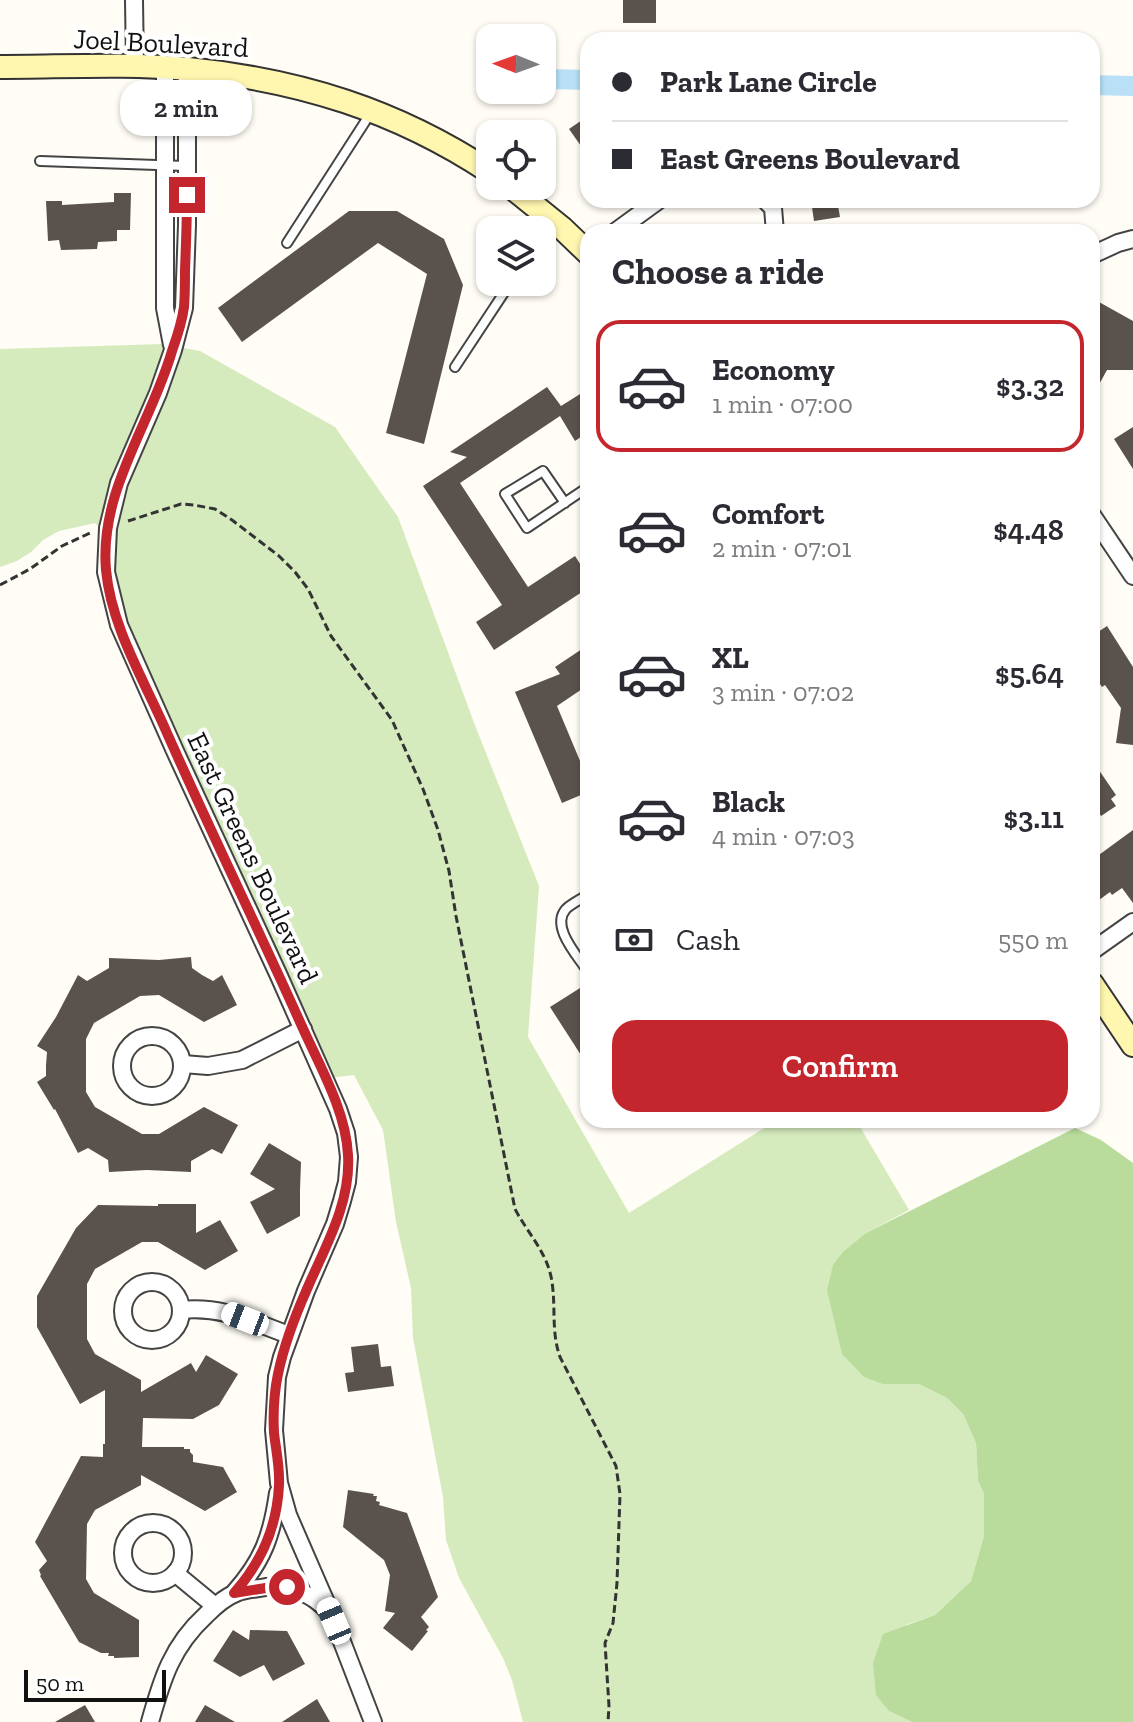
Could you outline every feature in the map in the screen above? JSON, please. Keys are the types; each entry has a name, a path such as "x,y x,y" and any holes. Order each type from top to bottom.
{"main road":[{"name":"Joel Boulevard","path":"0,67 165,68 249,76 303,87 372,111 438,141 476,164"},
{"path":"523,200 537,216"},
{"path":"556,233 580,248"},
{"path":"1100,996 1133,1045"}],"street":[{"path":"134,0 135,67"},
{"path":"165,68 165,308 173,350"},
{"name":"East Greens Boulevard","path":"187,69 184,308 158,393 119,483 108,528 106,572 119,625 303,1029 346,1133 349,1157 347,1182 335,1224 289,1335 277,1377 274,1430 279,1483 288,1515 373,1722"},
{"path":"626,224 648,208"},
{"path":"1100,251 1133,239"},
{"path":"1100,527 1133,576"},
{"path":"1100,945 1133,922"},
{"path":"183,1064 208,1066 242,1060 303,1029"},
{"path":"181,1310 202,1308 223,1311 289,1335"},
{"name":"East Greens Boulevard","path":"234,1593 260,1558 274,1519 279,1483"},
{"path":"175,1573 215,1606"},
{"path":"150,1722 161,1682 180,1644 215,1606 234,1593 287,1587 314,1597 334,1621"}],"lane":[{"path":"287,243 372,111"},
{"path":"40,161 187,166"},
{"path":"455,367 502,296"},
{"path":"565,503 543,471 505,494 527,528 565,503 580,493"},
{"path":"580,900 565,910 561,923 564,935 580,960"}],"path":[{"path":"0,585 30,569 62,546 108,528 181,504 215,509 279,556 308,589 331,636 392,720 423,789 449,871 515,1209 545,1255 552,1280 554,1341 616,1466 620,1494 617,1583 613,1623 605,1643 608,1722"}],"green space":[{"path":"163,344 200,351 335,427 398,517 476,728 539,886 528,1037 629,1213 764,1128 861,1128 909,1210 866,1233 883,1384 919,1384 947,1398 963,1414 976,1443 978,1481 984,1494 984,1536 971,1581 935,1615 906,1625 889,1711 912,1722 523,1722 503,1658 459,1578 446,1540 443,1497 413,1338 411,1288 396,1222 383,1130 354,1075 329,1078 106,605 102,530 95,523 59,531 17,561 0,567 0,349"},
{"path":"1075,1128 1101,1140 1133,1163 1133,1722 912,1722 889,1711 876,1695 873,1663 883,1634 935,1615 971,1581 984,1536 984,1494 978,1481 976,1443 963,1414 947,1398 919,1384 883,1384 864,1377 842,1354 827,1290 833,1265 866,1233"}],"building":[{"path":"623,0 656,0 656,23 623,23"},
{"path":"580,121 580,145 569,129"},
{"path":"114,193 131,193 130,230 117,230 117,241 98,242 97,249 61,250 59,240 48,241 46,201 62,201 62,205 114,202"},
{"path":"812,208 838,208 840,217 814,221"},
{"path":"349,211 397,211 444,239 463,285 424,444 386,433 427,274 378,243 242,342 218,308"},
{"path":"1100,303 1133,321 1133,370 1107,370 1100,383"},
{"path":"547,387 561,406 580,394 580,438 575,441 560,416 460,483 528,587 575,556 580,564 580,593 494,650 476,622 502,605 423,486 467,457 450,452"},
{"path":"1133,427 1133,469 1114,439"},
{"path":"1107,626 1133,667 1133,745 1116,743 1121,708 1105,685 1102,687 1100,684 1100,631"},
{"path":"580,650 580,690 557,706 580,761 580,795 562,803 515,692 560,674 555,667"},
{"path":"1100,772 1116,795 1111,799 1116,806 1101,816"},
{"path":"1133,830 1133,903 1122,888 1100,899 1100,854"},
{"path":"191,957 192,968 202,975 213,981 222,975 237,1005 204,1022 159,995 140,996 94,1023 86,1039 86,1092 95,1107 142,1134 159,1134 204,1107 238,1125 222,1154 212,1149 191,1161 191,1172 109,1172 108,1160 88,1148 78,1153 37,1082 46,1076 47,1052 37,1046 78,975 87,981 109,968 109,958 159,960"},
{"path":"580,988 580,1054 550,1007"},
{"path":"269,1143 301,1162 300,1216 267,1234 250,1202 275,1189 250,1174"},
{"path":"196,1204 196,1233 220,1220 238,1251 205,1270 158,1242 142,1242 95,1269 87,1284 87,1339 95,1354 141,1380 141,1392 191,1363 196,1372 206,1355 238,1374 219,1405 193,1419 143,1418 142,1447 190,1449 193,1462 223,1467 237,1492 205,1511 141,1475 141,1485 95,1510 87,1524 86,1579 94,1593 139,1620 139,1657 114,1658 108,1656 109,1653 101,1653 79,1642 40,1576 39,1570 47,1561 35,1542 81,1456 103,1457 105,1390 80,1404 37,1327 37,1296 76,1228 98,1205"},
{"path":"378,1344 381,1367 391,1366 394,1386 348,1392 345,1373 354,1372 351,1347"},
{"path":"348,1490 374,1494 379,1505 407,1513 438,1597 421,1617 429,1627 428,1631 412,1651 383,1628 395,1613 385,1611 390,1575 384,1560 343,1527"},
{"path":"233,1630 249,1640 250,1630 287,1631 305,1664 273,1681 264,1665 240,1677 213,1661"},
{"path":"317,1699 330,1722 282,1722"},
{"path":"85,1705 95,1722 55,1722"},
{"path":"205,1705 235,1722 195,1722"}],"waterway":[{"path":"556,79 580,80"},
{"path":"1100,85 1133,86"}],"route":[{"path":"187,195 184,308 158,393 127,461 112,506 106,572 119,625 303,1029 346,1133 349,1157 342,1201 289,1335 277,1377 274,1430 279,1483 274,1519 260,1558 234,1593 287,1587"}]}
